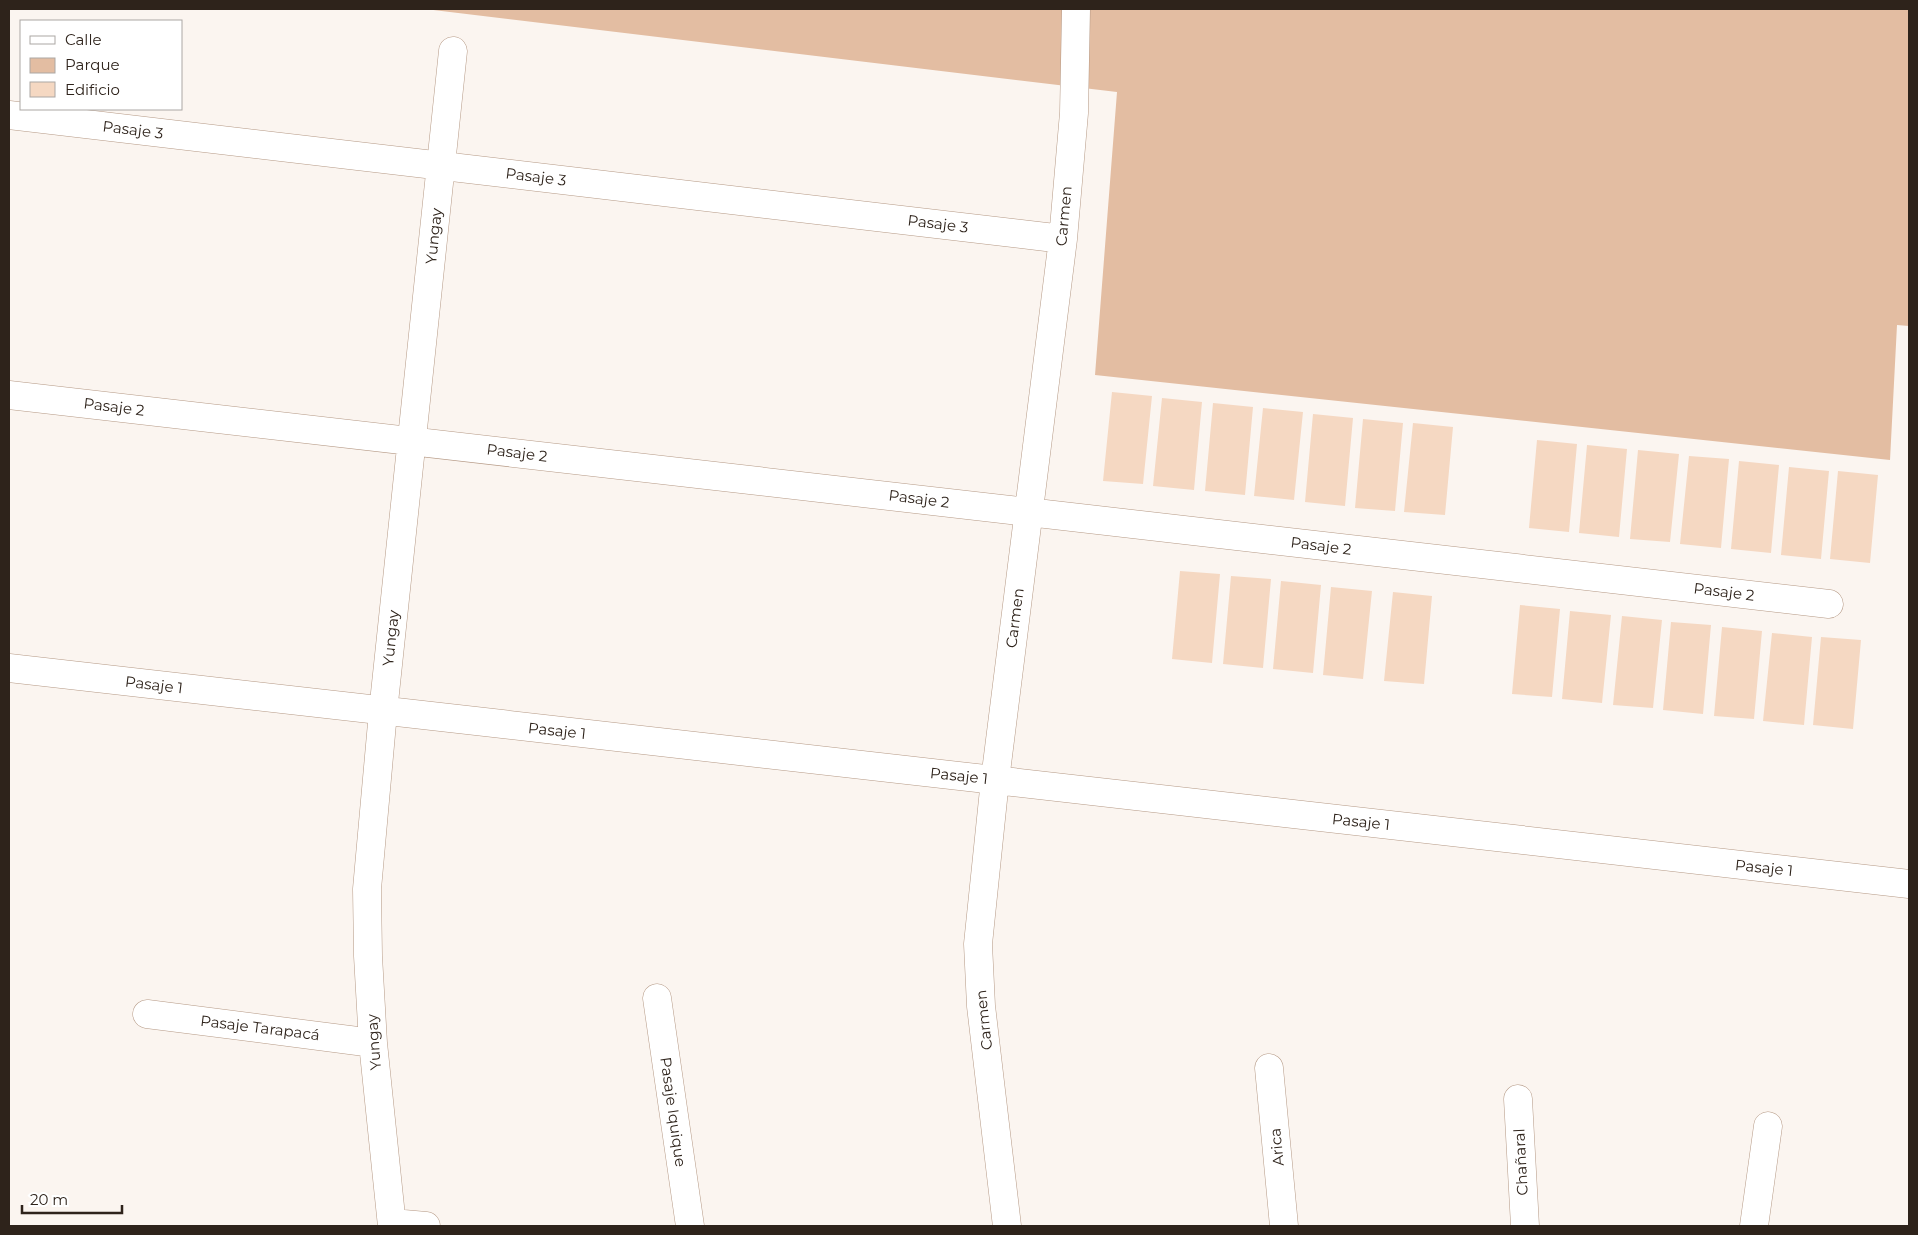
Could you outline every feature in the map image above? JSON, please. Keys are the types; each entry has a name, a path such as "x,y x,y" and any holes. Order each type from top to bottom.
{"street":[{"name":"Carmen","path":"1008,1226 982,1006 978,944 995,780 1063,239 1074,113 1076,9"},
{"name":"Yungay","path":"392,1225 373,1043 368,956 368,889 384,712 453,51"},
{"name":"Pasaje 3","path":"9,115 1063,239"},
{"name":"Pasaje 2","path":"9,395 1829,604"},
{"name":"Pasaje 1","path":"9,668 1909,884"},
{"name":"Pasaje Iquique","path":"657,998 690,1226"},
{"name":"Pasaje Tarapacá","path":"147,1014 373,1043"},
{"name":"Arica","path":"1269,1068 1284,1226"},
{"name":"Chañaral","path":"1518,1099 1525,1226"},
{"path":"1754,1226 1768,1126"},
{"path":"392,1225 426,1226"}],"green space":[{"path":"425,9 1909,9 1909,326 1897,325 1890,460 1095,375 1117,92"}],"building":[{"path":"1112,392 1152,396 1143,484 1103,481"},
{"path":"1162,398 1202,402 1194,490 1153,486"},
{"path":"1213,403 1253,407 1245,495 1205,491"},
{"path":"1263,408 1303,412 1294,500 1254,496"},
{"path":"1313,414 1353,418 1345,506 1305,502"},
{"path":"1363,419 1403,423 1395,511 1355,508"},
{"path":"1413,423 1453,427 1445,515 1404,512"},
{"path":"1537,440 1577,444 1569,532 1529,528"},
{"path":"1587,445 1627,449 1619,537 1579,533"},
{"path":"1638,450 1679,454 1670,542 1630,539"},
{"path":"1689,456 1729,459 1721,548 1680,544"},
{"path":"1739,461 1779,465 1771,553 1731,549"},
{"path":"1789,467 1829,471 1821,559 1781,555"},
{"path":"1838,471 1878,475 1870,563 1830,559"},
{"path":"1180,571 1220,574 1212,663 1172,659"},
{"path":"1231,576 1271,579 1263,668 1223,664"},
{"path":"1281,581 1321,585 1313,673 1273,669"},
{"path":"1331,587 1372,591 1363,679 1323,675"},
{"path":"1393,592 1432,596 1424,684 1384,681"},
{"path":"1520,605 1560,609 1552,697 1512,694"},
{"path":"1570,611 1611,615 1602,703 1562,699"},
{"path":"1622,616 1662,620 1653,708 1613,705"},
{"path":"1671,622 1711,625 1703,714 1663,710"},
{"path":"1722,627 1762,631 1754,719 1714,716"},
{"path":"1772,633 1812,637 1804,725 1763,721"},
{"path":"1821,637 1861,640 1853,729 1813,725"}]}
